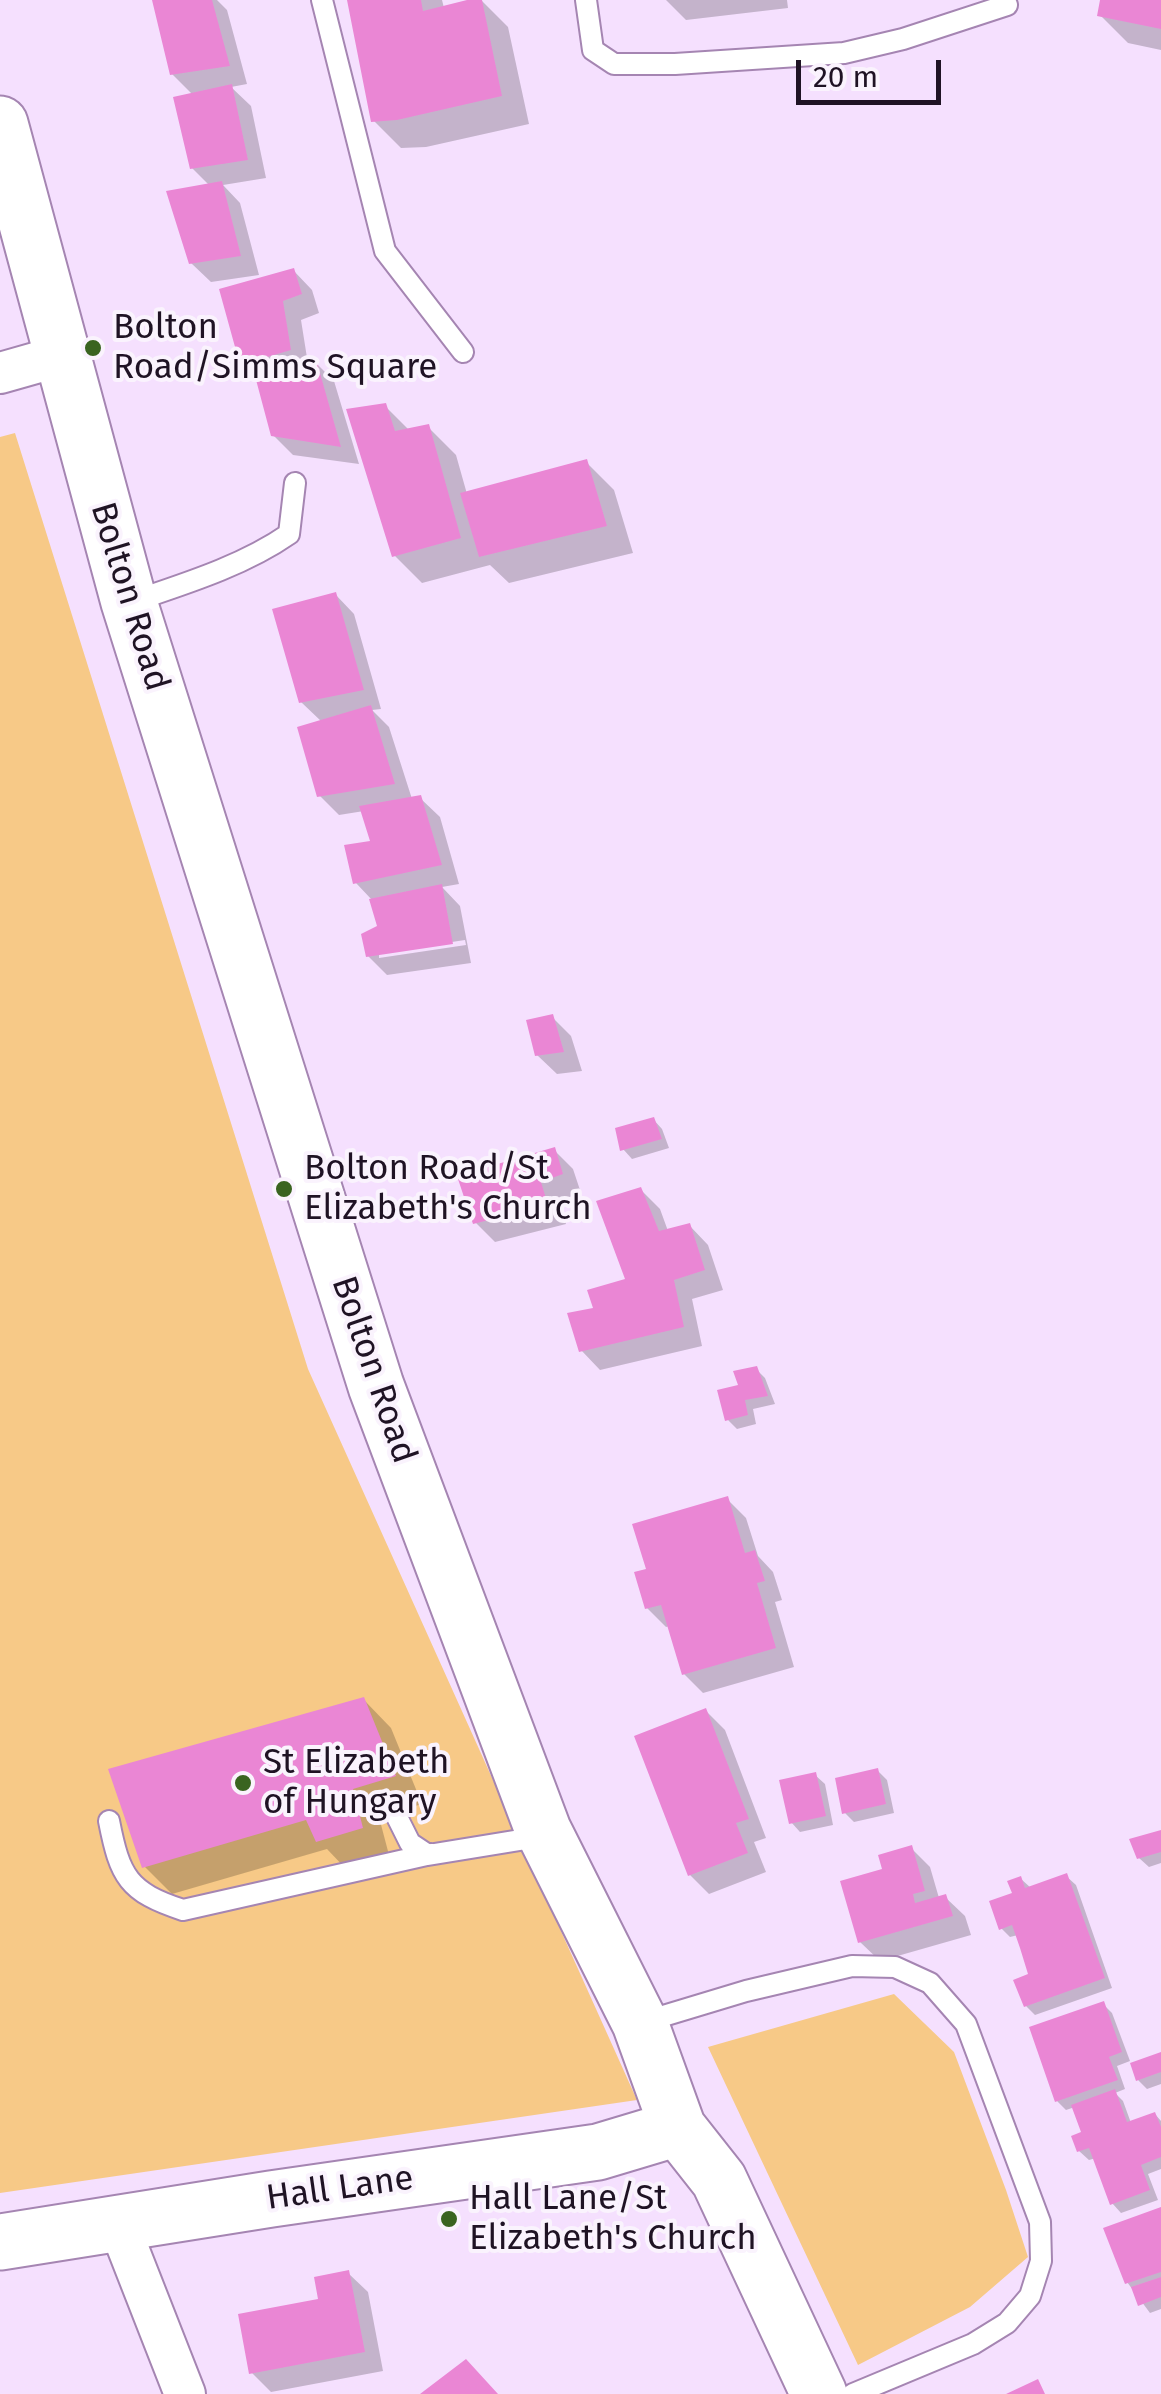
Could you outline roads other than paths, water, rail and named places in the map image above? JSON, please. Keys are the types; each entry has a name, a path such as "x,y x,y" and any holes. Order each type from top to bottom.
{"main road":[{"name":"Bolton Road","path":"0,124 129,602 376,1386 542,1830 640,2023 678,2128 719,2180 819,2394"},
{"name":"Hall Lane","path":"0,2242 598,2152 678,2128"}],"street":[{"path":"0,373 60,356"},
{"path":"118,2224 185,2394"}],"lane":[{"path":"322,0 385,251 463,352"},
{"path":"586,0 593,50 614,64 675,64 844,52 903,39 1007,5"},
{"path":"129,602 186,583 289,534 295,482"},
{"path":"396,1815 410,1844 431,1854"},
{"path":"109,1821 120,1867 133,1884 150,1899 183,1910 431,1854 520,1840 542,1830"},
{"path":"640,2023 746,1990 866,1966 895,1967 930,1983 966,2024 1040,2222 1041,2261 1030,2296 1007,2323 973,2344 853,2394"}],"place":[{"name":"Bolton Road/Simms Square","path":"93,348"},
{"name":"Bolton Road/St Elizabeth's Church","path":"284,1189"},
{"name":"St Elizabeth of Hungary","path":"243,1783"},
{"name":"Hall Lane/St Elizabeth's Church","path":"449,2219"}]}
